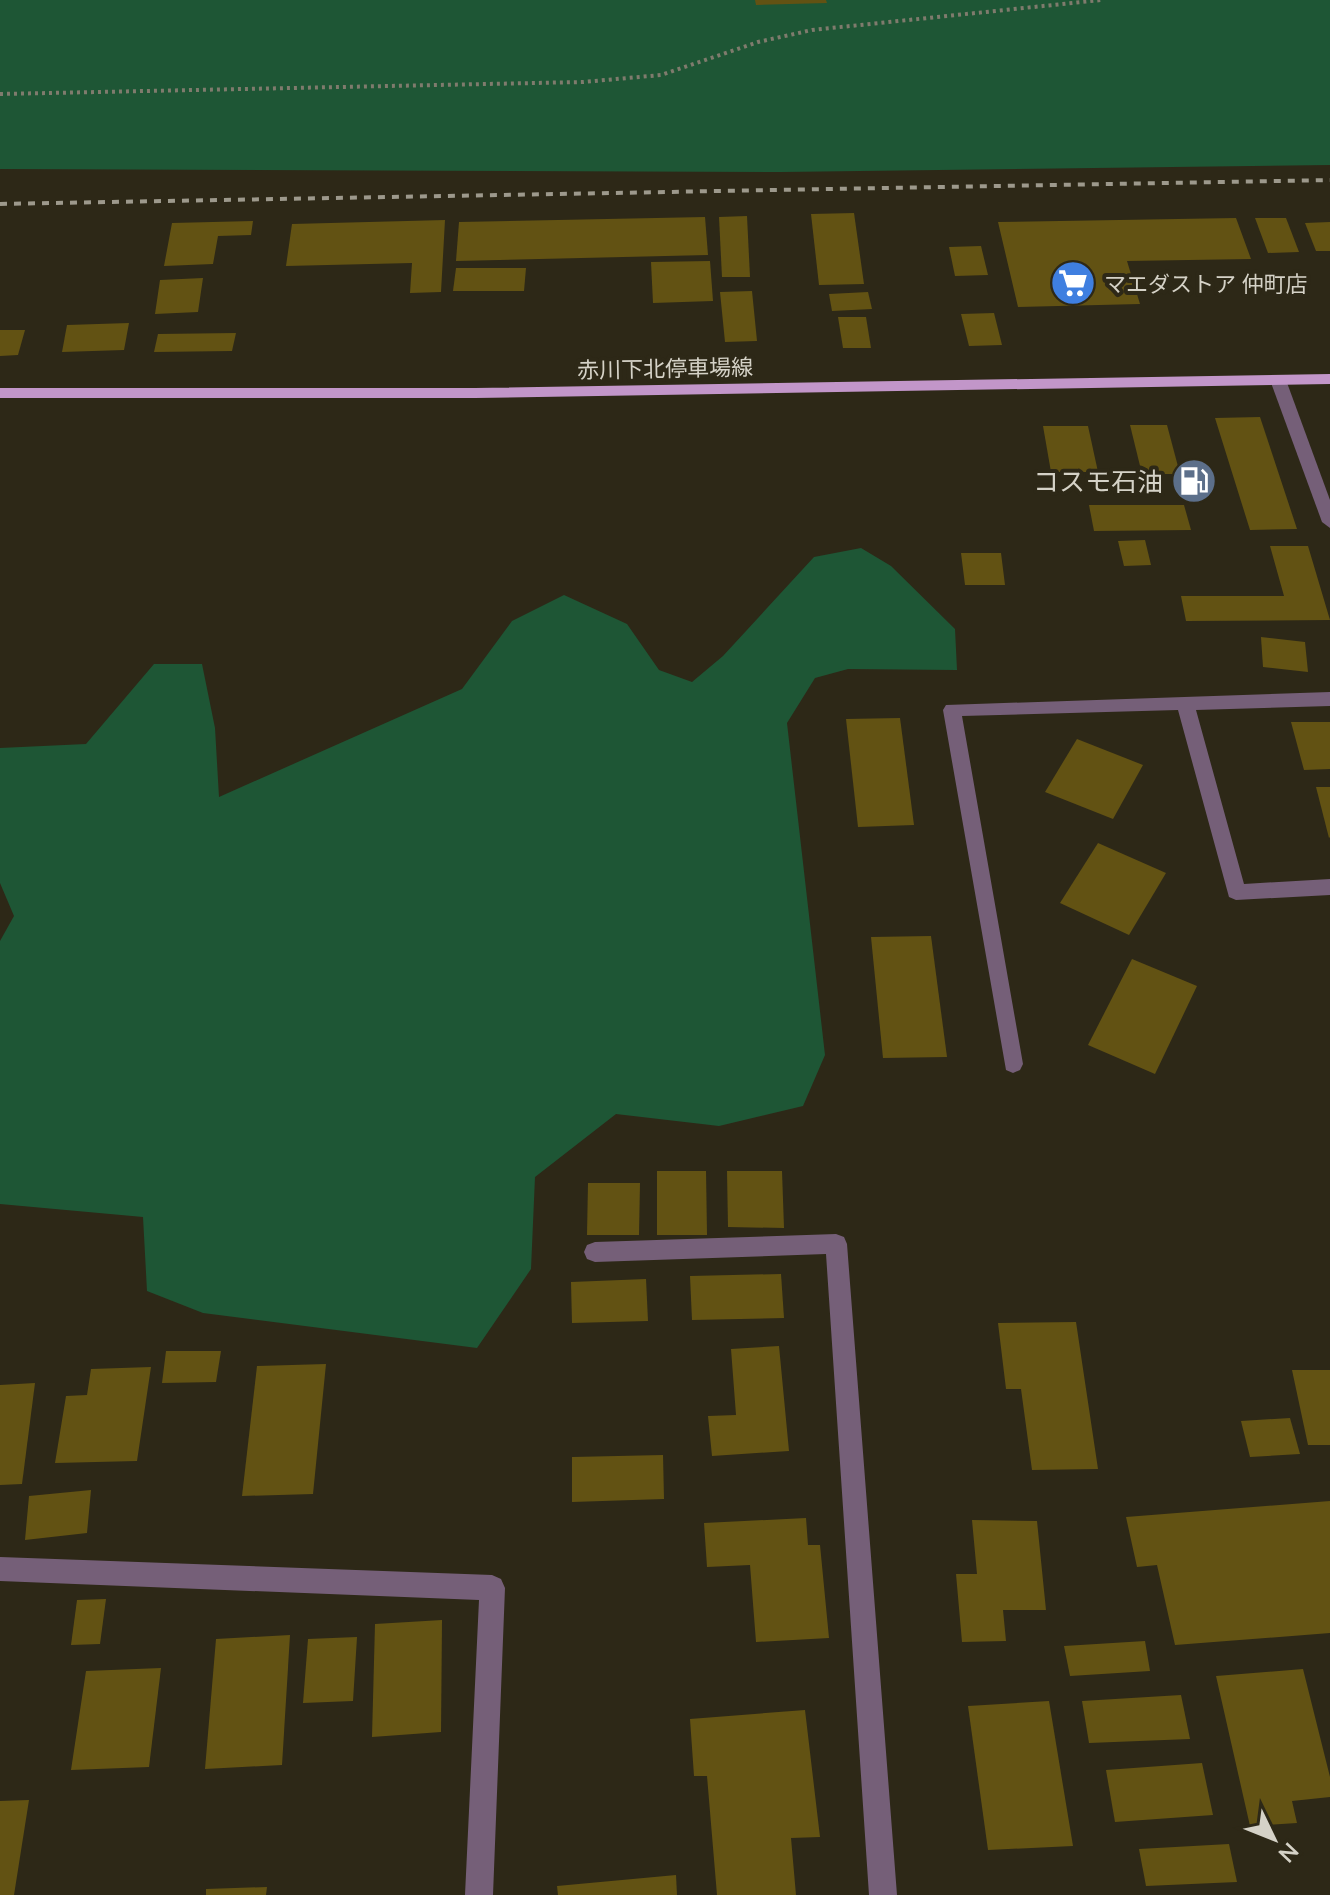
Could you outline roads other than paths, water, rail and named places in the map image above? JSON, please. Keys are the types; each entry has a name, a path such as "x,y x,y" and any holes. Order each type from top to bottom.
{"main road":[{"name":"赤川下北停車場線","path":"0,393 475,393 1330,379"}],"street":[{"path":"1278,380 1330,522"},
{"path":"1013,1064 952,710 1330,699"},
{"path":"1185,703 1236,892 1330,887"},
{"path":"595,1252 836,1244 883,1895"},
{"path":"0,1569 492,1588 479,1895"}],"railway":[{"path":"0,204 1330,180"}],"place":[{"name":"マエダストア 仲町店","path":"1073,283"},
{"name":"コスモ石油","path":"1194,481"}]}
